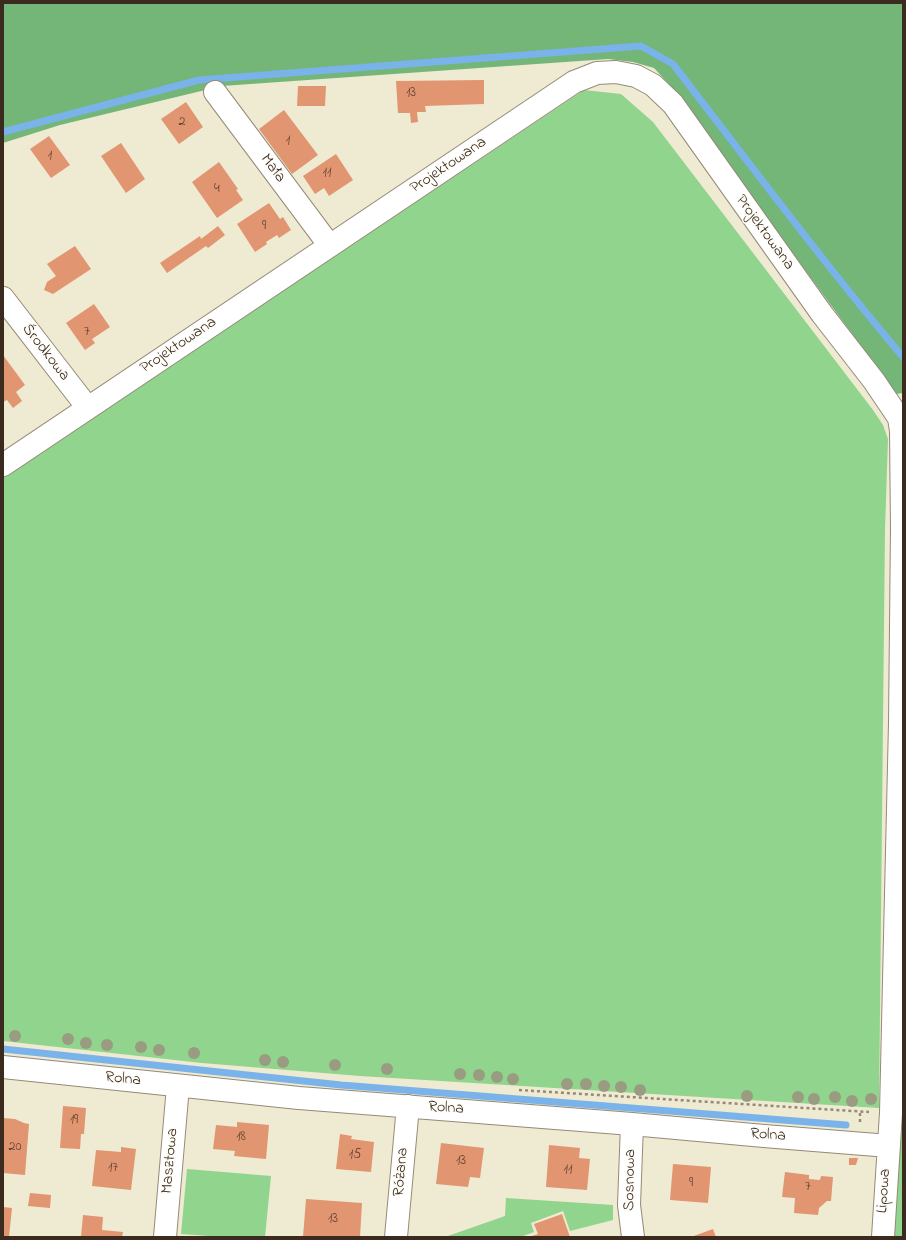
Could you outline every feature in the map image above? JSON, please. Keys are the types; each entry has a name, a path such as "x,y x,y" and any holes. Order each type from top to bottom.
{"street":[{"name":"Projektowana","path":"3,465 574,82 597,73 616,72 636,76 653,85 673,104 822,314 874,381 899,418 901,431 902,528 897,1112 889,1146"},
{"name":"Mała","path":"214,92 330,246"},
{"name":"Środkowa","path":"3,298 88,408"},
{"name":"Rolna","path":"3,1067 299,1098 889,1146"},
{"name":"Masztowa","path":"165,1237 178,1086"},
{"name":"Różana","path":"396,1237 408,1106"},
{"name":"Sosnowa","path":"632,1124 629,1205 633,1237"},
{"name":"Lipowa","path":"883,1237 889,1146"}],"path":[{"path":"514,1090 860,1112 897,1112"}],"green space":[{"path":"3,3 903,3 903,393 896,394 669,84 654,68 633,62 608,59 222,86 60,125 3,143"},
{"path":"584,90 621,94 653,122 873,410 883,425 888,439 885,529 879,1108 360,1076 202,1063 3,1041 3,477"},
{"path":"903,1131 903,1237 894,1237 898,1136"},
{"path":"187,1169 271,1176 265,1237 223,1237 181,1234"},
{"path":"506,1198 613,1205 613,1220 570,1231 563,1211 531,1223 534,1232 523,1237 445,1237 505,1216"}],"building":[{"path":"484,80 484,104 425,106 426,112 417,112 418,122 411,123 410,113 398,113 396,81"},
{"path":"298,86 326,86 325,106 297,106"},
{"path":"186,102 203,127 179,144 161,119"},
{"path":"284,110 318,155 292,174 259,129"},
{"path":"49,136 70,165 51,178 30,149"},
{"path":"121,143 145,179 126,193 101,156"},
{"path":"336,154 353,180 329,196 324,188 315,194 303,176"},
{"path":"219,162 238,189 236,190 243,200 217,218 192,182"},
{"path":"269,203 280,219 283,217 291,230 279,238 277,235 255,252 237,224"},
{"path":"218,226 225,235 208,248 206,246 167,273 160,263 200,236 201,239"},
{"path":"75,246 91,269 53,294 44,290 47,282 56,276 47,264"},
{"path":"94,304 110,327 92,339 95,343 85,350 66,323"},
{"path":"3,355 25,385 16,392 22,401 13,408 7,400 3,402"},
{"path":"63,1106 86,1108 84,1134 81,1134 80,1149 60,1148"},
{"path":"3,1118 15,1119 29,1124 25,1175 3,1173"},
{"path":"237,1122 269,1125 266,1159 234,1156 235,1151 213,1149 216,1125 237,1127"},
{"path":"340,1134 352,1136 351,1139 374,1142 371,1172 336,1169"},
{"path":"441,1143 484,1148 480,1178 470,1177 468,1187 436,1184"},
{"path":"549,1145 580,1148 579,1158 590,1159 587,1190 546,1187"},
{"path":"121,1147 136,1149 131,1190 92,1186 96,1150 121,1152"},
{"path":"849,1158 858,1158 856,1165 849,1165"},
{"path":"673,1164 711,1167 708,1203 670,1200"},
{"path":"785,1172 809,1175 809,1179 820,1180 821,1176 833,1177 831,1201 827,1201 819,1208 818,1215 794,1213 795,1198 782,1197"},
{"path":"30,1193 51,1195 50,1208 28,1206"},
{"path":"306,1199 362,1203 360,1237 303,1237"},
{"path":"3,1207 12,1208 9,1237 3,1237"},
{"path":"562,1214 570,1237 529,1237 538,1234 534,1224"},
{"path":"83,1215 103,1217 102,1230 123,1232 122,1237 81,1237"},
{"path":"713,1229 716,1237 691,1237"}],"waterway":[{"path":"3,132 199,80 641,46 673,64 815,249 903,357"},
{"path":"3,1049 341,1085 846,1125"}]}
